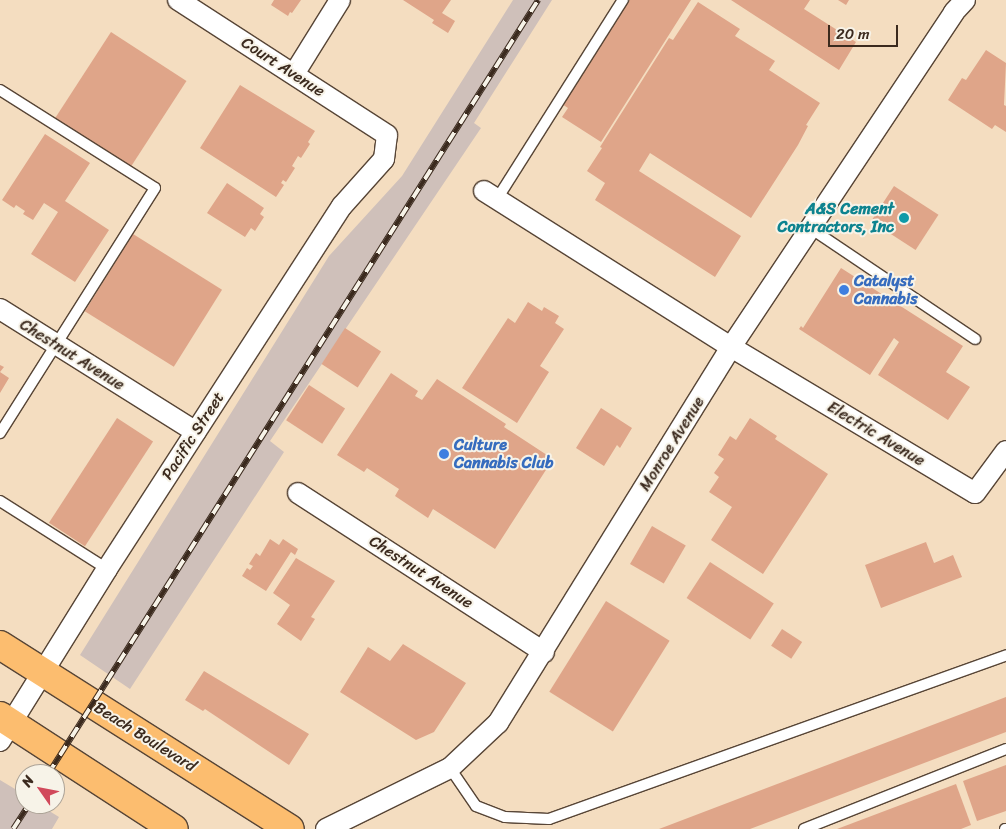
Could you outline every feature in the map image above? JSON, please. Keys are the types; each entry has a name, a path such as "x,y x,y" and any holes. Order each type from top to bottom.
{"main road":[{"name":"Beach Boulevard","path":"0,645 290,829"},
{"path":"4,727 174,829"}],"street":[{"name":"Court Avenue","path":"178,0 387,134"},
{"path":"294,74 340,0"},
{"name":"Monroe Avenue","path":"326,829 450,768 498,723 544,652 731,347 954,12 966,0"},
{"name":"Pacific Street","path":"4,727 42,672 342,206 384,159 387,134"},
{"path":"491,195 731,347"},
{"name":"Chestnut Avenue","path":"0,309 196,432"},
{"name":"Electric Avenue","path":"731,347 975,493 1006,451"},
{"name":"Chestnut Avenue","path":"298,493 544,652"}],"lane":[{"path":"491,195 623,0"},
{"path":"0,90 155,188 0,433"},
{"path":"810,228 975,340"},
{"path":"0,501 107,569"},
{"path":"450,768 476,806 505,818 549,819 1006,655"},
{"path":"804,829 1006,749"}],"shaded area":[{"path":"513,0 552,0 474,123 481,128 270,441 284,452 130,689 80,655 329,256 402,176"},
{"path":"0,780 15,789 15,814 54,814 59,817 52,829 0,829"}],"building":[{"path":"274,0 301,0 288,16 271,5"},
{"path":"403,0 451,0 442,13 455,21 448,33 432,23 434,20"},
{"path":"624,0 691,0 601,142 562,117 568,108 559,102"},
{"path":"731,0 810,0 804,9 856,42 839,70"},
{"path":"838,0 849,0 846,5"},
{"path":"698,2 740,29 735,36 775,61 769,70 820,103 806,125 808,126 798,145 751,218 650,153 639,171 741,236 715,277 595,200 605,183 587,171 602,148 600,147 669,38 673,40"},
{"path":"111,32 186,81 130,167 55,118"},
{"path":"986,50 1006,63 1004,105 1006,106 1006,132 995,125 992,129 948,100 962,78 966,80"},
{"path":"240,85 315,131 308,142 310,144 301,158 298,156 292,166 295,168 286,182 283,180 281,183 284,185 276,197 200,148"},
{"path":"45,134 90,163 65,201 109,230 75,282 31,254 58,212 44,203 33,220 23,214 25,211 16,205 14,208 2,200"},
{"path":"227,183 264,208 260,214 264,217 255,231 251,228 245,237 207,213"},
{"name":"A&S Cement Contractors, Inc","path":"894,186 938,215 916,250 871,221"},
{"path":"133,234 222,290 174,367 85,311"},
{"path":"841,268 963,346 946,372 970,387 948,420 878,375 899,342 894,338 870,375 799,329 801,326 803,328"},
{"path":"528,302 542,311 544,307 559,316 555,323 564,329 540,366 549,372 517,423 462,388 508,318 515,323"},
{"path":"345,328 381,351 358,387 322,364"},
{"path":"0,372 9,378 0,393"},
{"path":"391,373 418,391 415,396 422,400 437,379 506,424 504,427 553,459 495,549 433,509 428,518 395,496 399,489 367,468 364,472 337,455"},
{"path":"309,385 345,408 322,444 286,420"},
{"path":"601,408 632,428 620,448 617,445 604,466 576,448"},
{"path":"117,418 153,441 85,546 49,523"},
{"path":"750,418 777,436 775,439 828,474 763,574 711,540 732,507 709,492 719,477 714,473 724,459 718,455 730,436 736,440"},
{"path":"652,526 686,546 664,584 630,564"},
{"path":"270,539 279,545 283,539 298,549 295,555 291,552 266,591 242,576 247,568 250,570 253,566 249,564 256,553 260,556"},
{"path":"926,542 934,563 953,555 962,577 881,608 865,565"},
{"path":"296,558 335,581 311,617 315,619 301,641 277,624 290,605 273,593"},
{"path":"710,562 774,603 750,639 687,598"},
{"path":"606,601 670,641 613,731 549,692"},
{"path":"782,629 802,642 791,659 771,646"},
{"path":"403,644 466,683 434,732 416,740 340,692 368,647 390,661"},
{"path":"204,671 309,734 289,765 205,709 203,711 185,700"},
{"path":"1006,697 1006,732 750,829 659,829"},
{"path":"1006,765 1006,811 977,821 963,781"},
{"path":"956,784 971,825 961,829 837,829"}],"railway":[{"path":"54,764 538,0"},
{"path":"13,829 23,814"}],"place":[{"name":"A&S Cement Contractors, Inc","path":"904,218"},
{"name":"Catalyst Cannabis","path":"844,290"},
{"name":"Culture Cannabis Club","path":"444,454"}]}
